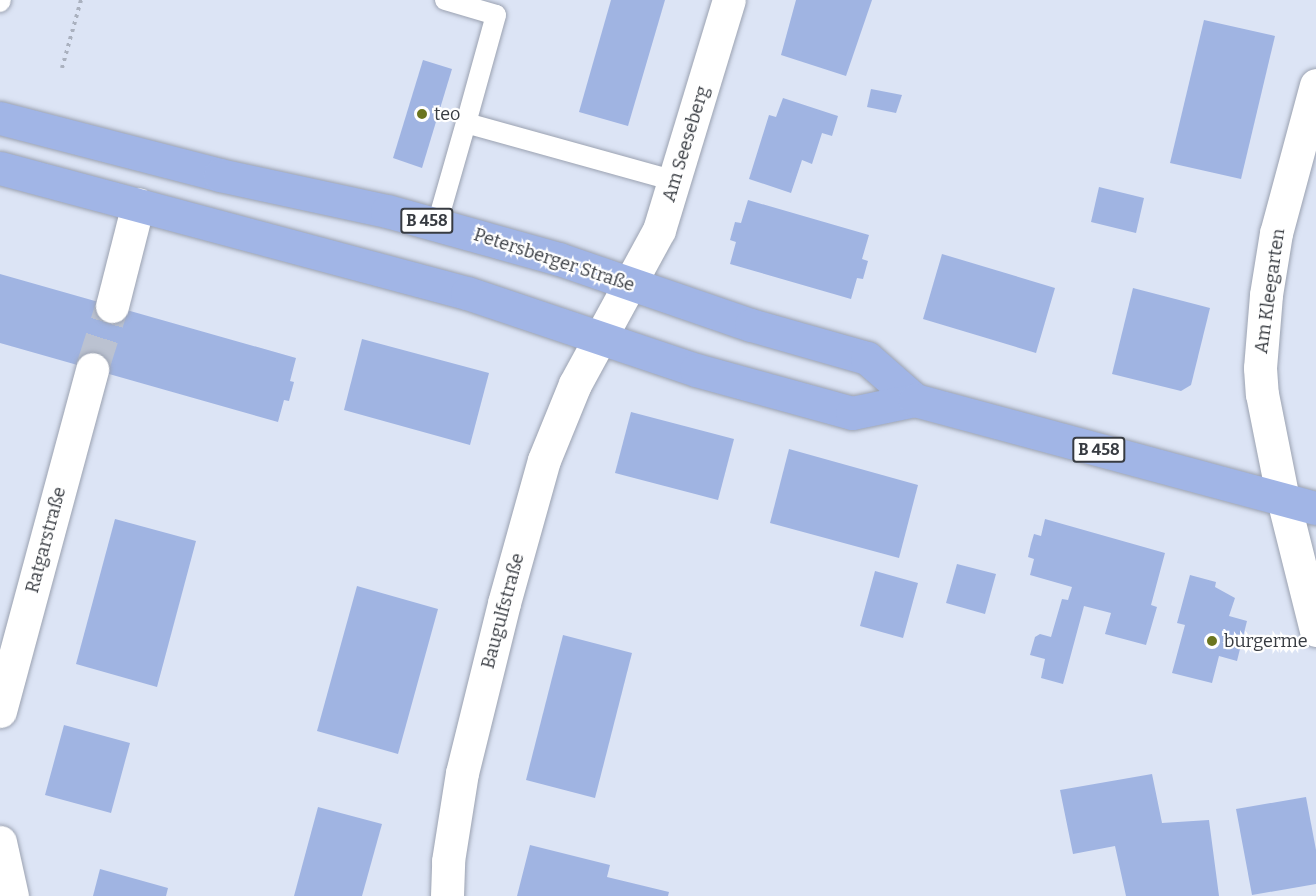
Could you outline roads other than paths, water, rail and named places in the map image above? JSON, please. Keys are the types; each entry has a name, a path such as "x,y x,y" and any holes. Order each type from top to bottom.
{"main road":[{"name":"Petersberger Straße","path":"0,118 220,175 437,224 559,259 751,325 867,358 915,400 1316,508"},
{"name":"Petersberger Straße","path":"0,168 466,293 696,370 852,413 915,400"}],"street":[{"name":"Am Seeseberg","path":"600,338 659,230 729,0"},
{"name":"Am Kleegarten","path":"1316,85 1275,234 1260,348 1262,394 1283,499 1316,630"},
{"path":"112,306 138,204"},
{"name":"Baugulfstraße","path":"447,896 447,861 462,772 504,603 544,460 575,384 600,338"},
{"name":"Ratgarstraße","path":"0,711 92,369"},
{"path":"0,842 12,896"}],"lane":[{"path":"437,224 496,15 444,0"},
{"path":"466,123 675,181"}],"tunnel":[{"path":"92,369 112,306"}],"place":[{"name":"teo","path":"422,114"},
{"name":"burgerme","path":"1212,641"}]}
